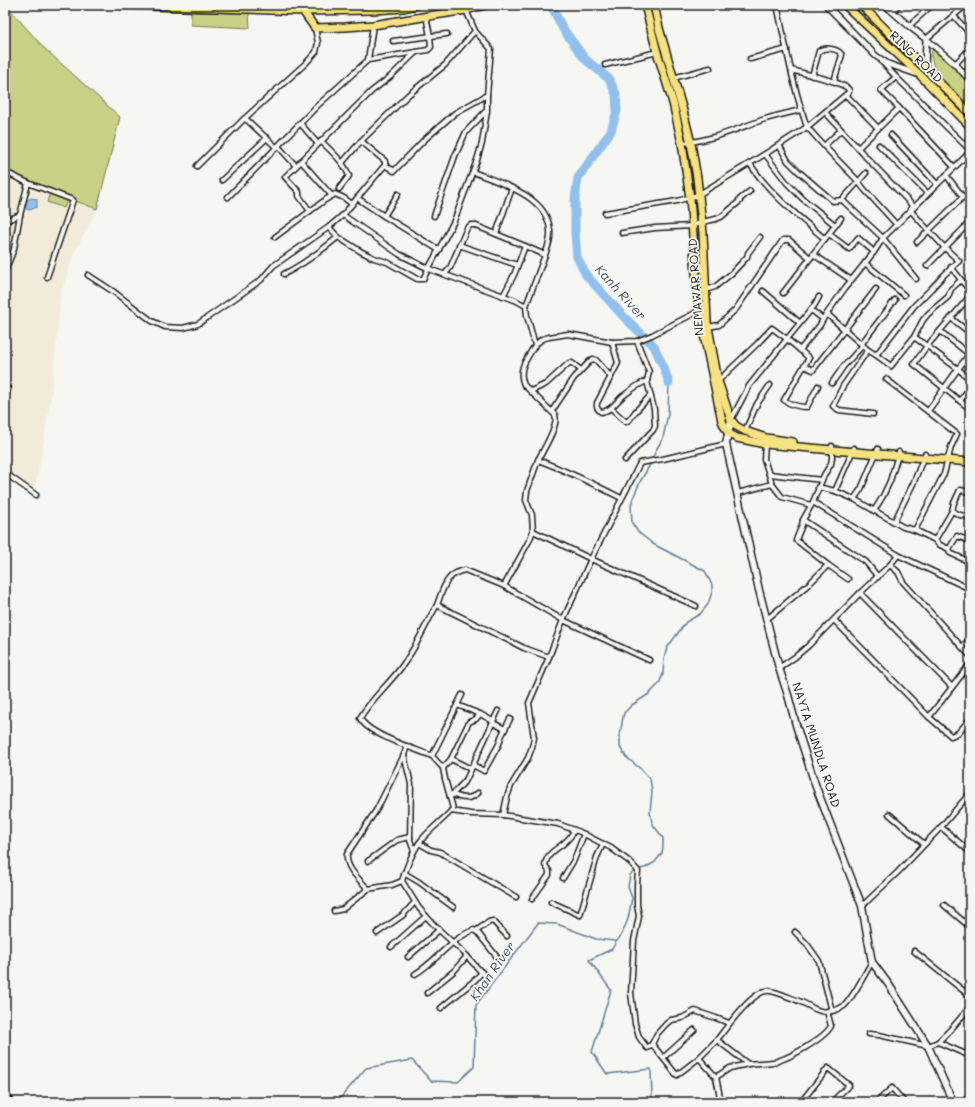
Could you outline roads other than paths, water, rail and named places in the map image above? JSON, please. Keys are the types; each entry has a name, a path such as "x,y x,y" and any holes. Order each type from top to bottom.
{"main road":[{"path":"122,5 303,11 373,10 404,8 416,5"},
{"path":"303,11 315,28 373,25 466,10 485,5"},
{"name":"NEMAWAR ROAD","path":"645,5 655,29 666,69 682,143 690,198 699,311 722,421 728,433"},
{"name":"NEMAWAR ROAD","path":"654,5 657,52 666,69 673,78 680,98 691,143 702,222 708,327 718,381 731,420"},
{"name":"RING ROAD","path":"845,5 920,75 970,126"},
{"name":"RING ROAD","path":"861,5 970,113"},
{"path":"731,420 736,426 744,431 765,441"},
{"name":"NAYTA MUNDLA ROAD","path":"731,420 726,444 779,668 816,787 862,906 872,962 889,985 928,1046 953,1102"},
{"path":"728,433 737,438 832,448 949,458 970,458"},
{"path":"949,458 970,462"}],"street":[{"path":"777,5 791,70 807,127 896,224"},
{"path":"800,350 820,325 823,318 850,280 874,252 883,238 970,151 826,5"},
{"path":"886,5 955,64 970,80"},
{"path":"892,11 899,5"},
{"path":"909,26 932,5"},
{"path":"925,68 926,39 966,5"},
{"path":"329,227 338,237 374,258 387,262 417,279 423,279 454,222 473,172 482,143 487,111 491,49 475,31 466,10"},
{"path":"228,197 300,123 368,60 428,50 431,48 426,16"},
{"path":"954,16 970,34"},
{"path":"368,60 373,25"},
{"path":"197,166 244,119 316,52 318,43 315,28"},
{"path":"342,163 361,141 408,95 445,65 475,31"},
{"path":"393,42 447,34"},
{"path":"750,59 787,49"},
{"path":"812,76 819,51 821,49 838,50 842,54 834,81"},
{"path":"955,64 970,49"},
{"path":"310,211 299,196 299,192 285,177 372,91 390,77 416,52"},
{"path":"605,65 657,52"},
{"path":"876,56 888,64 920,75"},
{"path":"673,78 710,68"},
{"path":"605,212 690,198 698,195 750,164 807,127 849,92 849,88 834,81 791,70"},
{"path":"896,77 882,90 954,167"},
{"path":"361,141 385,161 385,165 394,171 424,140 455,113 487,95"},
{"path":"846,95 878,128"},
{"path":"858,148 899,108"},
{"path":"682,143 691,143 725,134 762,121 801,110"},
{"path":"434,216 455,156 466,132 487,111"},
{"path":"825,112 912,205 910,210"},
{"path":"244,119 277,146 296,166"},
{"path":"300,123 342,163 349,176 339,189"},
{"path":"824,146 841,130"},
{"path":"891,135 937,184"},
{"path":"222,180 267,138"},
{"path":"779,145 788,161 833,202 842,200 866,173"},
{"path":"879,145 927,193"},
{"path":"766,154 787,183 803,199 835,225"},
{"path":"301,161 332,196"},
{"path":"750,164 756,174 795,215 825,239"},
{"path":"88,275 114,292 152,321 165,327 183,328 198,324 261,280 273,266 329,227 343,215 385,165"},
{"path":"5,172 28,183 73,200 47,277"},
{"path":"473,172 512,188 530,198 538,205 548,221 550,239 526,308 535,345"},
{"path":"917,242 964,197 946,175"},
{"path":"5,271 14,249 28,183"},
{"path":"496,234 512,188"},
{"path":"622,233 655,228 692,226 716,219 734,207 740,201 739,200 750,191"},
{"path":"275,236 335,194 352,204"},
{"path":"384,216 398,194"},
{"path":"358,198 439,250"},
{"path":"842,200 883,238 916,279"},
{"path":"876,355 914,306 951,267 959,261 910,210"},
{"path":"5,221 20,215"},
{"path":"343,215 400,254 429,269 503,296 526,308"},
{"path":"784,293 840,218"},
{"path":"927,266 970,222"},
{"path":"445,274 450,268 467,228 471,225 545,255"},
{"path":"829,234 849,249 858,238 874,252"},
{"path":"284,274 304,263 338,237"},
{"path":"706,290 715,287 732,272 747,257 748,253 760,237"},
{"path":"708,327 719,325 736,309 783,240 789,240 850,280"},
{"path":"459,245 517,265"},
{"path":"503,296 525,246"},
{"path":"865,263 904,295"},
{"path":"951,267 970,291"},
{"path":"826,314 868,350 891,366 914,337 923,320 948,297 951,289 961,280"},
{"path":"804,366 813,370 876,289"},
{"path":"763,291 800,323"},
{"path":"970,296 927,346 914,364 970,409"},
{"path":"731,420 749,386 811,310 819,297"},
{"path":"832,383 895,300"},
{"path":"504,586 529,541 532,531 532,515 526,500 527,491 538,460 557,419 555,415 524,385 522,379 521,370 535,345 540,340 549,337 568,334 612,342 637,341 652,335 706,306"},
{"path":"811,310 823,318"},
{"path":"951,318 970,333"},
{"path":"718,381 772,328 809,358 784,400 790,405 807,407 818,386"},
{"path":"928,411 970,354 940,331"},
{"path":"914,337 970,379"},
{"path":"625,460 655,426 654,409 647,381 649,372 637,341"},
{"path":"612,342 618,363 597,403 597,409 603,412 611,408 623,396 639,384 647,381"},
{"path":"868,350 843,386 833,406 839,410 874,414"},
{"path":"552,412 581,370 591,360 596,360 612,377"},
{"path":"531,391 546,384 569,363 572,363 581,370"},
{"path":"886,379 957,434 951,447 944,474 915,530"},
{"path":"744,431 757,404 770,385"},
{"path":"960,401 970,387"},
{"path":"5,388 8,389 5,397"},
{"path":"611,408 626,422 650,396"},
{"path":"765,441 764,459 772,484 782,497 812,503 898,555 970,589"},
{"path":"503,815 511,786 528,758 532,747 534,738 529,703 563,620 591,559 640,463 726,444"},
{"path":"832,448 830,464 803,520 796,540 848,579"},
{"path":"835,491 853,450"},
{"path":"854,500 861,489 877,452"},
{"path":"874,511 890,481 899,454"},
{"path":"894,522 913,484 924,456"},
{"path":"538,460 592,482 621,498"},
{"path":"5,473 36,495"},
{"path":"770,474 822,480"},
{"path":"738,493 772,484"},
{"path":"818,487 835,491 903,527 915,530 949,549 950,553 970,562"},
{"path":"935,540 952,511 960,490 970,492"},
{"path":"952,511 960,515 970,517"},
{"path":"803,520 866,562 878,578"},
{"path":"532,531 696,606"},
{"path":"949,549 957,536 970,541"},
{"path":"779,668 808,646 860,593 878,578 898,555"},
{"path":"767,619 810,583 828,565"},
{"path":"890,565 898,572 903,582 970,656"},
{"path":"441,1008 482,973 467,956 426,916 402,881 404,873 419,843 453,809 451,796 443,768 432,756 381,736 362,722 360,718 366,707 405,663 437,604 446,581 452,574 464,570 504,586 563,620 648,660"},
{"path":"860,593 952,687"},
{"path":"437,604 524,648 549,657"},
{"path":"834,620 929,717 951,736 958,733 970,719"},
{"path":"962,647 970,639"},
{"path":"929,717 969,667"},
{"path":"432,756 462,695"},
{"path":"457,705 480,714 505,729"},
{"path":"451,796 466,780 498,711"},
{"path":"443,768 451,759 469,722 476,719 480,714"},
{"path":"451,759 484,771 499,744 510,719"},
{"path":"368,889 348,864 346,859 347,854 377,809 404,754 406,746"},
{"path":"404,754 411,784 410,838 414,851"},
{"path":"451,796 467,799 478,793"},
{"path":"862,906 941,828 970,793"},
{"path":"451,811 471,814 503,815 558,824 584,834 611,848 630,862 637,870 637,905 639,916 634,940 631,993 635,1024 639,1037 647,1048 671,1020 682,1018 695,1011 729,1023"},
{"path":"888,814 924,844"},
{"path":"941,828 970,852"},
{"path":"532,900 549,874 549,871 545,865 546,860 552,852 570,838 574,830"},
{"path":"563,878 574,860 584,834"},
{"path":"368,861 397,840 410,838"},
{"path":"419,843 431,850 440,852 516,897"},
{"path":"551,902 580,915 597,857 603,844"},
{"path":"404,873 425,886 452,907"},
{"path":"334,911 343,909 368,889 392,885 402,881"},
{"path":"377,933 404,915 415,902"},
{"path":"944,905 969,925"},
{"path":"391,947 426,916"},
{"path":"415,974 430,965 453,943 471,931 476,931 489,922 493,921 507,936"},
{"path":"408,957 439,930"},
{"path":"476,931 497,957"},
{"path":"795,932 807,944 819,961 833,1010"},
{"path":"914,951 970,996"},
{"path":"427,992 454,971 467,956"},
{"path":"652,1044 677,1075 699,1058 718,1040 729,1023 744,1006 757,996 766,991 774,992 820,1011 833,1010 842,1007 850,999 872,962"},
{"path":"869,1034 928,1046 938,1042 970,1007"},
{"path":"716,1077 730,1068 748,1064 774,1062 787,1058 814,1042 827,1033 831,1026 827,1011"},
{"path":"663,1058 694,1030"},
{"path":"718,1040 748,1064"},
{"path":"938,1042 970,1056"},
{"path":"699,1058 716,1077 721,1102"},
{"path":"801,1102 828,1068 849,1085 832,1102"},
{"path":"877,1102 892,1088 904,1102"},
{"path":"5,1095 12,1102"}],"water":[{"path":"31,198 37,199 37,207 30,210 26,209 26,201"}],"waterway":[{"name":"Kanh River","path":"551,5 563,29 585,59 609,79 616,94 617,111 611,131 578,178 575,199 575,234 577,257 586,275 624,317 654,346 669,383"},
{"path":"647,1102 652,1098 651,1069 607,1074 592,1052 611,990 589,960 612,949 622,934 628,919 632,898 628,887 630,875 637,869 645,868 655,862 662,853 663,847 663,838 654,826 650,812 652,792 650,779 642,770 626,757 620,747 620,735 624,713 632,705 649,694 659,684 663,674 664,658 667,648 686,622 700,614 705,608 712,592 712,585 705,571 653,544 638,532 632,523 631,506 633,498 663,438 668,414 669,383"},
{"name":"Khan River","path":"337,1102 366,1068 412,1060 431,1081 458,1082 474,1067 476,1005 538,923 557,924 596,939 615,941"}]}
